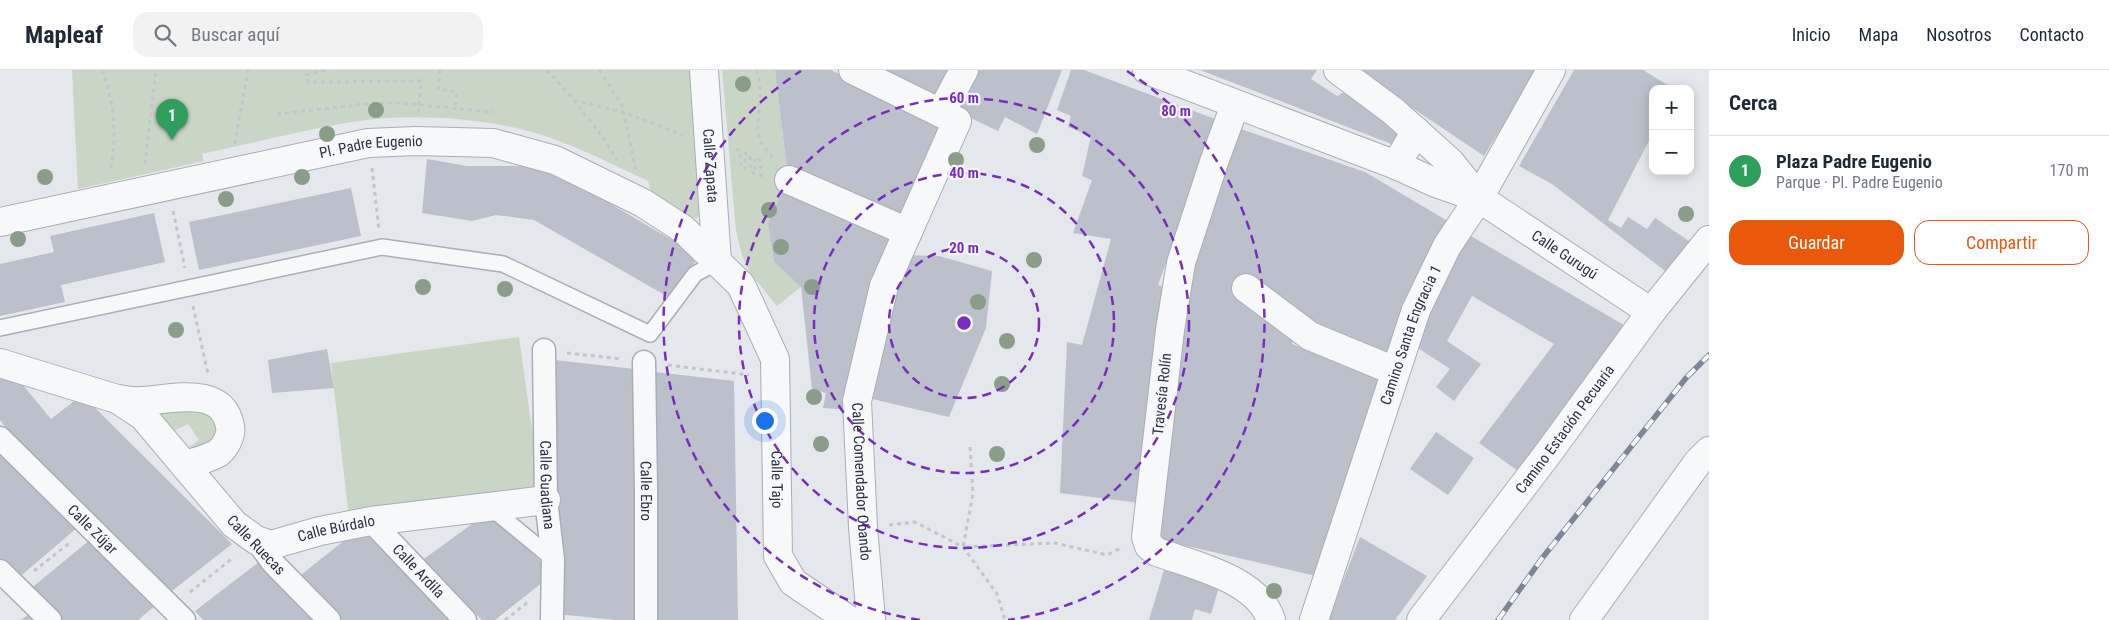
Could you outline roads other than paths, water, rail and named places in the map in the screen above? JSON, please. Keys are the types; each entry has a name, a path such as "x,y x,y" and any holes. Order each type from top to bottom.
{"street":[{"name":"Calle Zapata","path":"704,70 717,262"},
{"name":"Calle Comendador Obando","path":"853,70 957,121 884,286 857,401 863,527 872,620"},
{"path":"941,113 964,70"},
{"name":"Calle Gurugú","path":"1147,70 1479,198 1651,312"},
{"name":"Calle Gurugú","path":"1338,70 1393,110 1450,162 1479,198"},
{"name":"Camino Santa Engracia 1","path":"1314,620 1416,310 1448,246 1479,198 1552,70"},
{"name":"Travesía Rolín","path":"1235,105 1214,162 1181,264 1170,330 1146,537 1149,546 1157,552 1245,587 1258,599 1271,620"},
{"path":"1396,165 1416,131"},
{"name":"Pl. Padre Eugenio","path":"0,222 368,143 416,141 493,143 555,160 643,203 683,229 717,262"},
{"path":"789,180 908,232"},
{"name":"Camino Estación Pecuaria","path":"1421,620 1651,312 1709,240"},
{"name":"Calle Tajo","path":"717,262 741,285 775,359 778,556 794,582 849,620"},
{"path":"1246,288 1310,336 1395,372"},
{"name":"Calle Guadiana","path":"544,350 546,500 552,559 552,620"},
{"name":"Calle Ebro","path":"644,362 646,620"},
{"name":"Calle Ruecas","path":"0,363 118,399 139,402 183,396 203,398 220,406 228,417 231,430 227,442 218,453 185,466"},
{"name":"Calle Ruecas","path":"118,399 143,416 234,524 256,540 273,563 330,620"},
{"name":"Calle Zújar","path":"0,438 178,613"},
{"path":"1584,620 1698,462 1709,452"},
{"name":"Calle Búrdalo","path":"256,540 271,545 320,531 371,521 546,500"},
{"name":"Calle Ardila","path":"371,521 465,620"},
{"path":"8,579 50,620"}],"lane":[{"path":"0,328 382,247 503,264 650,334 695,274 717,262"},
{"path":"490,507 552,559"}],"railway":[{"path":"1498,620 1543,557 1686,378 1709,355"}],"place":[{"name":"Plaza Padre Eugenio","path":"172,140"}]}
